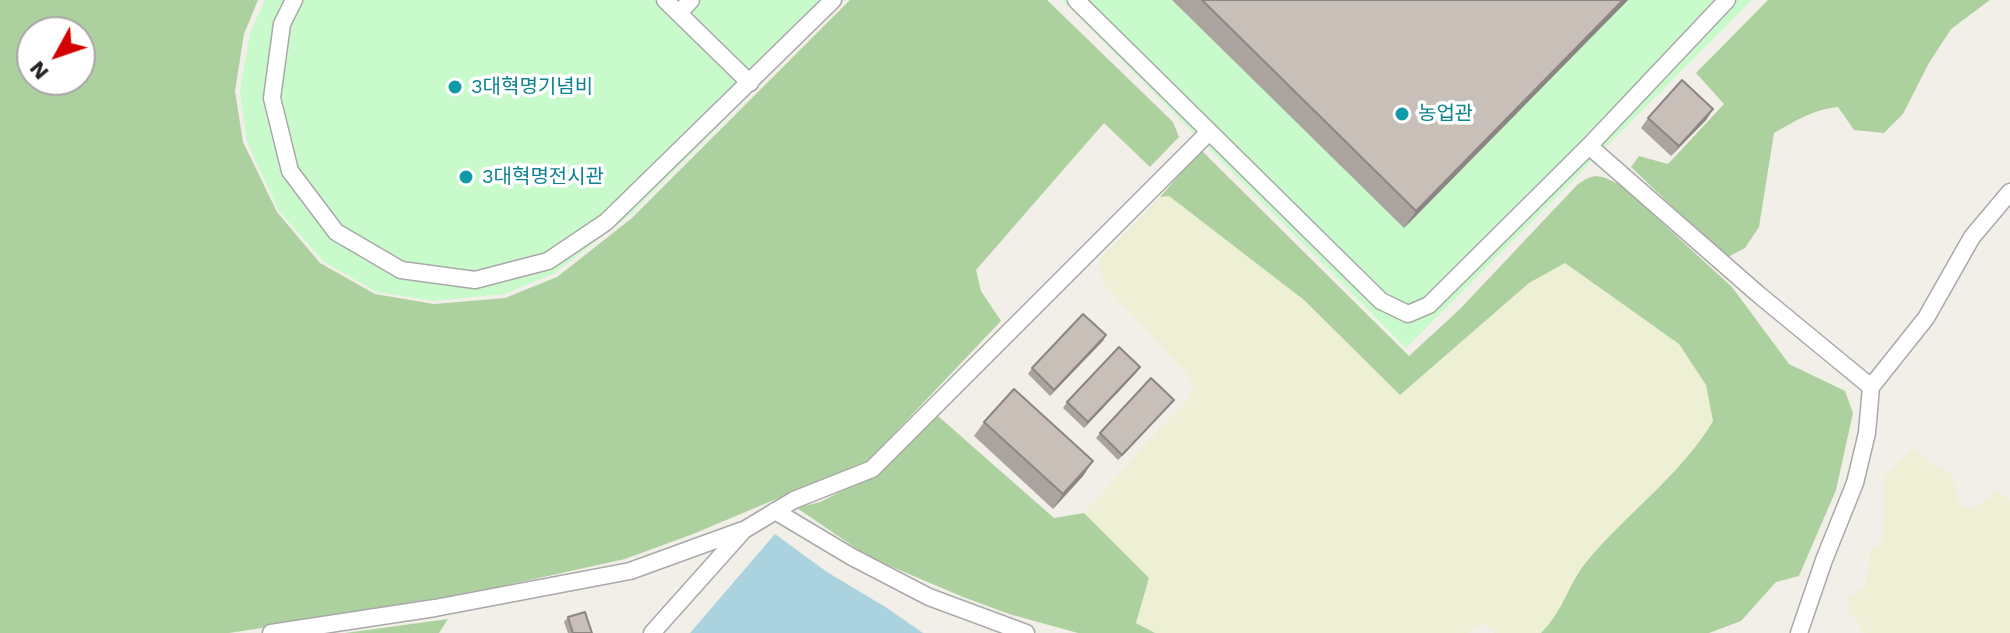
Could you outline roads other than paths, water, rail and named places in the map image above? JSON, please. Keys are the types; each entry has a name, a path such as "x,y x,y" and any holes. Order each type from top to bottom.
{"lane":[{"path":"294,0 282,24 272,98 290,171 336,232 401,270 475,280 548,261 606,222 833,0"},
{"path":"665,0 750,83"},
{"path":"679,13 691,0"},
{"path":"1076,0 1381,301 1408,314 1429,305 1589,146 1727,0"},
{"path":"271,633 435,608 630,571 744,530 794,500 872,469 1208,133"},
{"path":"1589,146 1758,294 1871,387"},
{"path":"1799,633 1855,483 1867,433 1871,387 1926,318 1972,237 2010,192"},
{"path":"775,511 852,557 929,597 1026,633"},
{"path":"652,633 744,530"}],"water":[{"path":"775,534 827,572 923,633 690,633"}],"place":[{"name":"3대혁명기념비","path":"455,87"},
{"name":"농업관","path":"1402,114"},
{"name":"3대혁명전시관","path":"466,177"}]}
